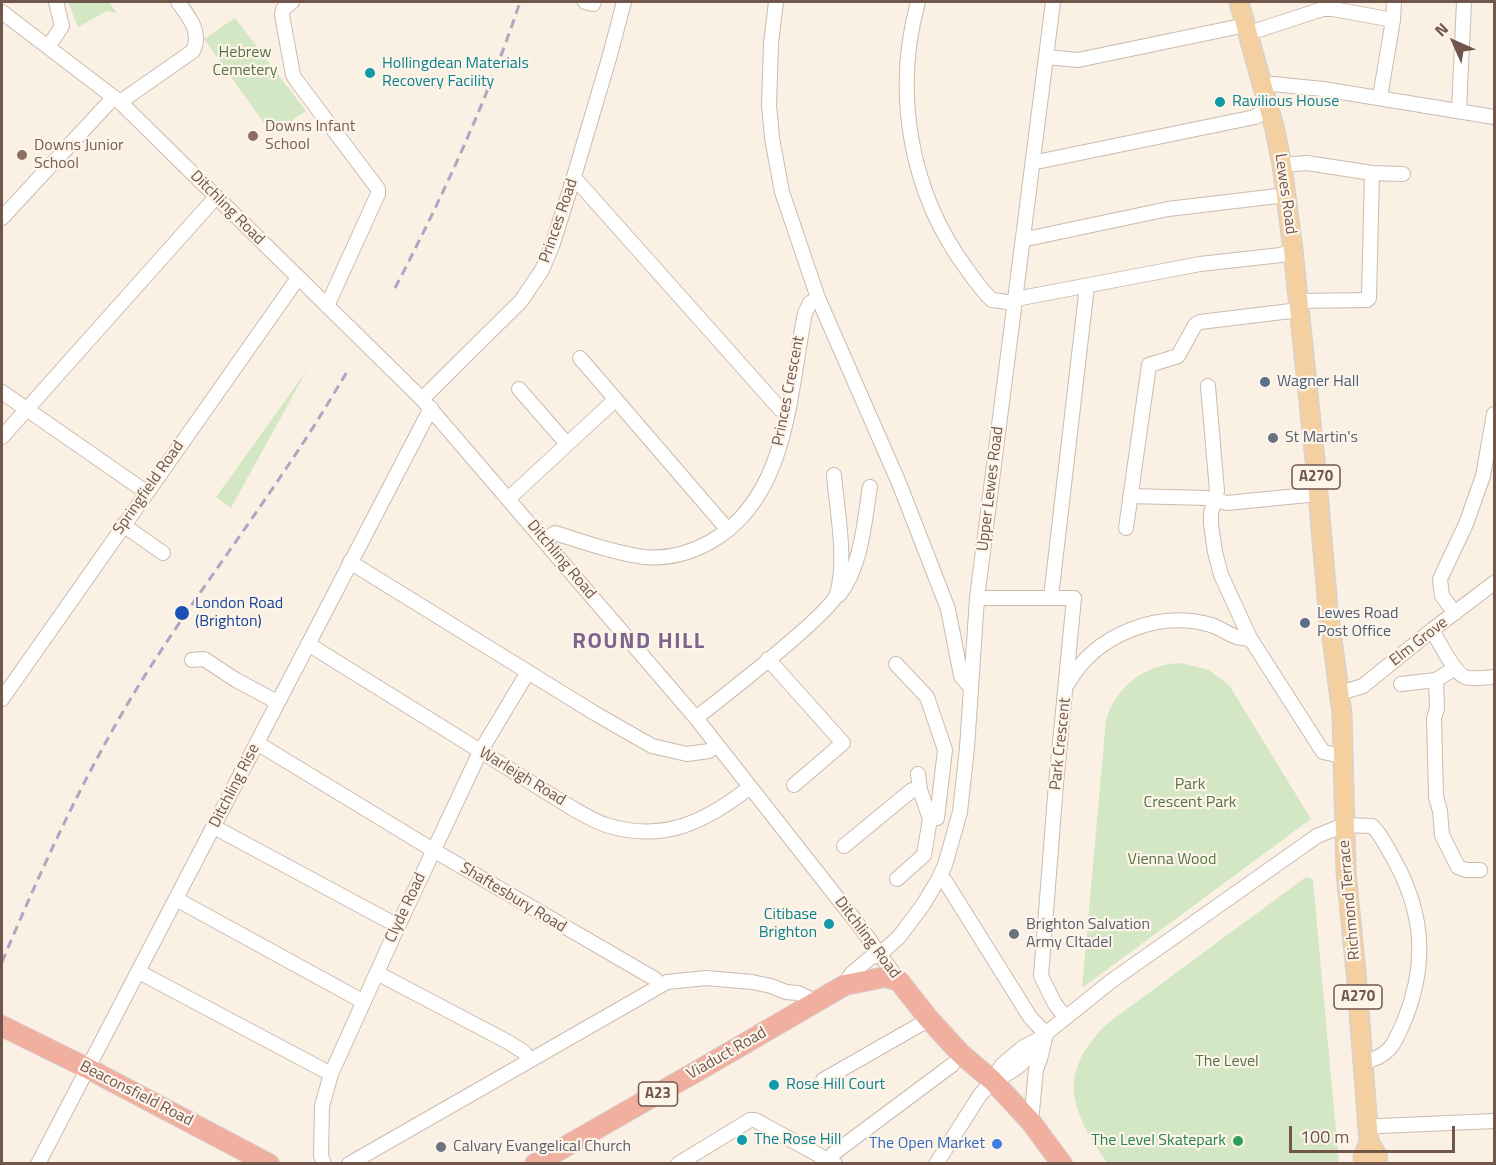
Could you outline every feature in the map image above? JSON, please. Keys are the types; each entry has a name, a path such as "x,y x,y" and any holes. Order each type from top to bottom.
{"highway":[{"name":"A23","path":"845,984 885,976 899,981"},
{"name":"Ditchling Road","path":"899,981 928,1018 961,1054 993,1081 1031,1122 1062,1164"},
{"name":"Viaduct Road","path":"535,1164 845,984"},
{"name":"Beaconsfield Road","path":"2,1026 269,1164"}],"main road":[{"name":"Lewes Road","path":"1239,2 1264,86 1286,195 1293,250 1295,307 1308,390 1317,494"},
{"name":"A270","path":"1317,494 1329,616 1340,693"},
{"name":"Richmond Terrace","path":"1340,693 1346,872 1368,1135 1363,1157 1364,1164"},
{"name":"Richmond Terrace","path":"1368,1135 1377,1155 1378,1164"}],"street":[{"path":"49,46 62,26 56,2"},
{"path":"2,217 117,99 193,51 196,45 196,30 178,2"},
{"path":"585,2 593,4 594,2"},
{"name":"Princes Road","path":"427,404 521,301 534,284 549,254 573,180 624,2"},
{"path":"776,2 768,81 772,138 782,192 818,298 918,531 948,609 961,676 970,687"},
{"path":"918,2 909,42 907,95 913,150 924,189 945,236 977,283 992,300 1015,300 1200,264 1281,255 1293,250"},
{"name":"Upper Lewes Road","path":"880,954 903,932 939,878 950,850 962,801 977,598 1053,2"},
{"path":"1380,97 1394,2"},
{"path":"1459,110 1464,2"},
{"path":"288,5 282,15 291,69 296,80 378,189 378,194 327,306"},
{"path":"1047,57 1078,60 1247,29 1333,5 1393,20"},
{"name":"Ditchling Road","path":"4,18 49,46 117,99 427,404 696,718 899,981"},
{"path":"1264,86 1273,84 1380,97 1494,117"},
{"path":"1033,160 1041,161 1255,117 1269,108"},
{"path":"1281,165 1307,163 1402,174"},
{"path":"1126,528 1149,364 1177,357 1195,325 1200,322 1295,307 1367,300 1370,294 1372,172"},
{"path":"573,180 578,182 780,409 787,410"},
{"path":"1024,238 1168,209 1286,195"},
{"path":"2,437 216,197"},
{"name":"Springfield Road","path":"2,699 298,278"},
{"path":"1051,597 1088,286"},
{"name":"Princes Crescent","path":"544,540 555,533 633,555 671,556 695,549 728,530 750,506 763,486 779,447 805,313 810,303 818,298"},
{"path":"580,358 728,530"},
{"path":"1208,386 1218,491 1211,513 1216,559 1226,589 1250,638 1323,752 1342,756"},
{"path":"519,389 567,444"},
{"path":"2,392 146,492"},
{"path":"508,499 615,400"},
{"name":"Ditchling Rise","path":"38,1164 350,562 427,404"},
{"path":"1455,613 1442,596 1440,579 1466,524 1484,476 1494,414"},
{"path":"834,476 840,552 839,585 834,601"},
{"path":"696,718 768,659 834,601 845,588 854,569 870,487"},
{"path":"1130,496 1207,498 1227,503 1317,494"},
{"path":"123,525 163,553"},
{"path":"350,562 596,714 660,749 678,753 698,753 709,751 716,745"},
{"name":"Elm Grove","path":"1340,693 1363,686 1494,583"},
{"path":"977,598 1074,598 1066,687"},
{"name":"Park Crescent","path":"1065,1017 1055,1004 1041,976 1066,687 1079,667 1112,640 1137,627 1155,622 1191,621 1215,626 1242,639 1250,638"},
{"path":"1432,630 1455,668 1467,678 1494,677"},
{"name":"Warleigh Road","path":"308,644 572,808 604,824 646,832 668,830 698,821 726,806 749,788"},
{"path":"192,660 204,659 236,680 277,702"},
{"path":"768,659 843,744 796,779"},
{"path":"896,664 927,697 945,750 924,855 897,879"},
{"path":"1401,684 1436,680 1455,668"},
{"name":"Clyde Road","path":"323,1160 322,1106 331,1074 480,752 528,672"},
{"path":"1436,680 1437,709 1434,718 1436,796 1442,835 1458,867 1466,870 1480,870"},
{"name":"Shaftesbury Road","path":"257,743 433,850 655,979 659,985"},
{"path":"918,774 920,790 933,819"},
{"path":"844,846 912,790 920,790"},
{"path":"933,819 957,824"},
{"path":"936,1164 1002,1065 1023,1048 1042,1037 1110,982 1317,836 1344,825 1372,826 1380,835 1407,886 1417,917 1420,938 1416,988 1401,1028 1384,1055 1378,1059 1363,1062"},
{"path":"214,827 398,926"},
{"path":"939,878 945,881 1042,1037 1040,1059 1036,1069 1031,1122"},
{"path":"176,899 364,1002"},
{"name":"Viaduct Road","path":"845,984 851,974 870,958 880,954"},
{"path":"139,972 331,1074"},
{"path":"377,973 508,1042 524,1052 529,1061"},
{"path":"349,1164 659,985 675,980 706,978 752,982 786,992 798,993 817,1002"},
{"path":"786,992 797,1013"},
{"path":"823,1080 928,1018"},
{"path":"678,1164 697,1159 750,1120 759,1121 833,1162 834,1153 952,1065"},
{"path":"1368,1135 1380,1126 1494,1121"}],"green space":[{"path":"68,2 109,2 117,13 107,11 78,27"},
{"name":"Hebrew Cemetery","path":"235,18 306,111 272,134 204,39"},
{"path":"307,370 231,508 216,497"},
{"name":"Park Crescent Park","path":"1180,663 1209,670 1229,685 1311,819 1082,988 1106,720 1117,697 1134,680 1155,668"},
{"name":"The Level","path":"1306,877 1313,879 1339,1163 1107,1163 1085,1126 1074,1092 1075,1076 1080,1059 1091,1041 1108,1023"}],"railway":[{"path":"395,288 463,148 520,2"},
{"path":"2,962 65,821 119,718 174,630 301,446 348,370"}],"place":[{"name":"Hollingdean Materials Recovery Facility","path":"370,73"},
{"name":"Ravilious House","path":"1220,102"},
{"name":"Downs Infant School","path":"253,136"},
{"name":"Downs Junior School","path":"22,155"},
{"name":"Wagner Hall","path":"1265,382"},
{"name":"St Martin's","path":"1273,438"},
{"name":"London Road (Brighton)","path":"182,613"},
{"name":"Lewes Road Post Office","path":"1305,623"},
{"name":"Citibase Brighton","path":"829,924"},
{"name":"Brighton Salvation Army CItadel","path":"1014,934"},
{"name":"Rose Hill Court","path":"774,1085"},
{"name":"The Rose Hill","path":"742,1140"},
{"name":"The Level Skatepark","path":"1238,1141"},
{"name":"The Open Market","path":"997,1144"},
{"name":"Calvary Evangelical Church","path":"441,1147"}],"district":[{"name":"ROUND HILL","path":"639,643"}],"park label":[{"name":"Vienna Wood","path":"1172,860"}]}
